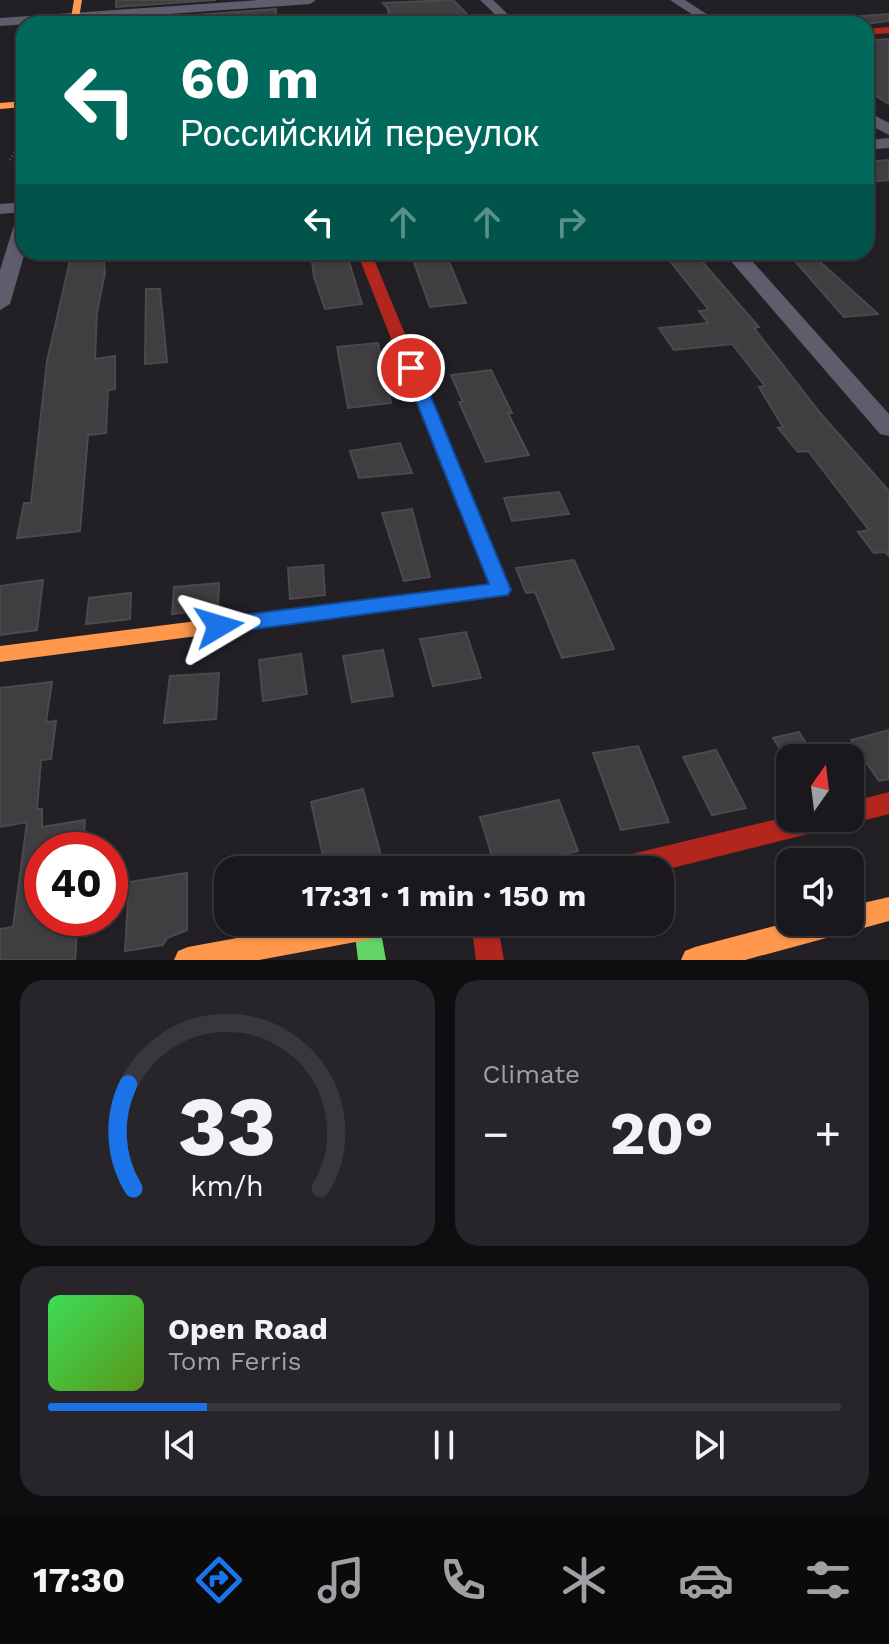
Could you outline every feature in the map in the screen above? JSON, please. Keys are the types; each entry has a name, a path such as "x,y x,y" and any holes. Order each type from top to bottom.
{"street":[{"path":"76,14 310,0"},
{"path":"486,0 503,16"},
{"path":"676,0 703,16"},
{"path":"0,304 16,249"},
{"path":"0,654 501,590 367,260"},
{"path":"740,260 885,419"},
{"path":"864,809 889,803"},
{"path":"672,856 776,831"},
{"path":"864,915 889,909"},
{"path":"188,960 319,936"},
{"path":"369,936 372,960"},
{"path":"486,936 490,960"},
{"path":"695,960 786,936"}],"path":[{"path":"10,160 16,150"}],"building":[{"path":"116,0 216,0 116,7"},
{"path":"453,0 469,16 388,16 383,3"},
{"path":"276,9 276,16 182,16"},
{"path":"889,14 889,21 874,23 874,16 864,16"},
{"path":"889,39 889,104 874,95 874,40"},
{"path":"889,160 889,180 874,181 874,161"},
{"path":"70,260 104,260 95,359 115,356 115,389 108,390 106,433 88,435 80,531 17,538 24,503 31,503 47,361"},
{"path":"312,260 348,260 362,304 325,309 314,277"},
{"path":"413,260 448,260 466,303 430,307"},
{"path":"701,260 759,327 754,328 821,414 889,491 889,556 885,552 874,553 858,532 869,530 808,451 798,452 778,428 783,427 759,387 765,386 732,344 674,350 659,328 708,323 699,311 709,310 670,261"},
{"path":"794,260 818,260 878,314 844,317"},
{"path":"146,289 160,289 167,362 145,364"},
{"path":"378,343 391,403 348,408 337,347"},
{"path":"491,370 529,455 486,462 459,402 463,402 451,375"},
{"path":"400,443 412,473 359,478 350,451"},
{"path":"559,492 569,514 512,521 504,498"},
{"path":"412,509 430,577 404,581 382,513"},
{"path":"574,560 614,649 562,658 535,592 526,593 516,568"},
{"path":"323,565 325,595 290,599 288,568"},
{"path":"43,580 37,630 0,635 0,586"},
{"path":"219,583 218,608 172,614 174,587"},
{"path":"131,593 130,619 86,624 89,598"},
{"path":"466,632 481,678 433,686 420,639"},
{"path":"383,650 393,696 352,702 343,656"},
{"path":"301,654 307,694 263,701 259,660"},
{"path":"219,673 216,719 164,723 170,676"},
{"path":"52,682 46,722 56,721 51,759 41,760 37,809 42,809 42,827 85,820 84,832 26,832 27,822 0,827 0,688"},
{"path":"889,730 889,779 879,781 864,759 864,744 854,744 851,740"},
{"path":"799,732 807,744 777,744 773,738"},
{"path":"638,746 669,822 621,830 593,753"},
{"path":"716,750 746,808 712,815 683,757"},
{"path":"363,789 381,856 323,856 311,802"},
{"path":"559,800 578,851 555,856 492,856 480,817"},
{"path":"24,844 24,936 77,936 75,960 0,960 0,929 13,927"},
{"path":"187,873 187,930 167,938 163,945 125,951 129,882"}],"traffic: fast":[{"path":"369,936 372,960"}],"traffic: slow":[{"path":"75,16 78,0"},
{"path":"0,106 16,105"},
{"path":"0,654 501,590 443,448"},
{"path":"864,915 889,909"},
{"path":"188,960 317,936"},
{"path":"695,960 786,936"}],"traffic: jam":[{"path":"874,31 889,30"},
{"path":"367,260 443,448"},
{"path":"864,809 889,803"},
{"path":"672,856 776,831"},
{"path":"486,936 490,960"}],"route":[{"path":"219,626 501,590 411,368"}]}
